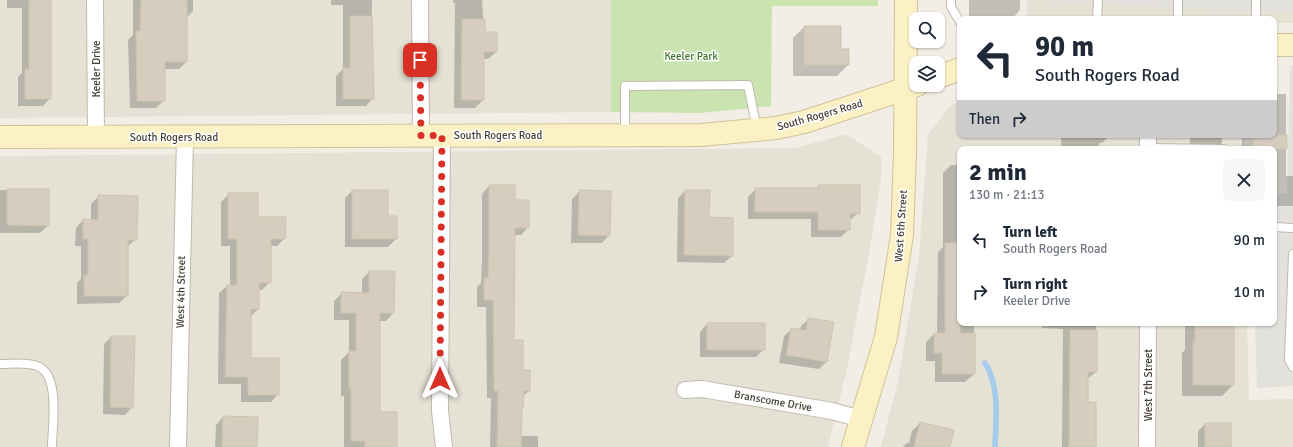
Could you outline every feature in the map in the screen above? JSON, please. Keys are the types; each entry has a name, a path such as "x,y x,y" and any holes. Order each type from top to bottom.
{"street":[{"name":"Keeler Drive","path":"95,0 96,137"},
{"path":"420,0 431,135 440,411 444,447"},
{"name":"West 6th Street","path":"906,0 909,56"},
{"path":"1277,45 1293,45"},
{"path":"945,74 957,70"},
{"name":"South Rogers Road","path":"0,137 185,138 431,135 701,135 776,128 804,122 909,88"},
{"name":"West 6th Street","path":"853,447 886,337 902,235 905,153 911,92"},
{"name":"West 4th Street","path":"178,447 185,138"},
{"name":"West 7th Street","path":"1147,447 1148,326"},
{"name":"Branscome Drive","path":"685,390 702,389 832,412 861,419"}],"lane":[{"path":"951,0 951,7 957,17"},
{"path":"1098,0 1098,16"},
{"path":"1178,0 1178,16"},
{"path":"1256,0 1256,16"},
{"path":"625,135 625,86 748,85 757,130"},
{"path":"1148,144 1178,146"},
{"path":"1277,227 1293,228"},
{"path":"1293,254 1289,360 1293,367"},
{"path":"0,364 36,366 46,372 52,382 53,392 52,447"}],"shaded area":[{"path":"0,0 611,0 611,112 0,118"},
{"path":"1027,0 1293,0 1293,23 1277,23 1277,16 1027,16"},
{"path":"1032,0 1293,0 1293,11 1179,8"},
{"path":"1290,66 1293,66 1293,386 1257,388 1255,326 1277,326 1277,194 1287,193"},
{"path":"957,103 957,138 1243,138 1244,146 957,146 957,326 1247,326 1249,400 1293,399 1293,447 881,447 898,381 919,255 928,135 949,107"},
{"path":"846,134 881,157 882,172 869,254 846,373 828,447 0,447 0,156 796,148"}],"green space":[{"name":"Keeler Park","path":"611,0 878,0 878,6 772,6 771,106 700,113 611,112"}],"building":[{"path":"29,0 51,0 51,99 25,99 25,69 29,69"},
{"path":"141,0 187,0 187,62 165,62 165,101 137,101 136,31 140,31"},
{"path":"350,16 372,16 374,99 343,99 343,68 350,68"},
{"path":"462,19 485,19 485,32 497,32 497,52 484,52 484,100 461,100"},
{"path":"804,26 841,26 841,49 849,49 849,65 804,65"},
{"path":"1277,135 1287,135 1287,149 1277,149 1277,146 1254,146 1254,138 1277,138"},
{"path":"489,185 515,185 515,200 529,200 529,228 515,228 514,340 523,340 523,370 530,370 530,391 524,391 522,408 521,447 497,447 498,391 494,391 493,300 484,300 484,278 488,278"},
{"path":"818,185 860,185 860,214 850,214 850,230 818,230 818,212 755,212 755,188 818,188"},
{"path":"7,189 49,189 49,226 7,225"},
{"path":"352,190 388,190 388,216 397,216 397,239 352,239"},
{"path":"579,190 611,191 610,236 578,235"},
{"path":"685,190 710,190 709,217 733,218 733,256 684,255"},
{"path":"228,193 258,193 258,217 286,217 285,239 271,239 271,283 259,283 259,309 251,309 251,358 279,358 279,395 248,395 248,377 225,377 227,285 237,285 237,239 228,239"},
{"path":"98,195 138,196 137,240 128,240 128,296 84,296 84,275 88,275 88,239 83,239 83,219 98,220"},
{"path":"945,243 957,243 957,326 960,326 960,333 975,333 975,374 942,374 942,353 934,353 934,333 945,333"},
{"path":"369,271 395,271 394,313 380,313 380,412 397,412 397,447 365,447 365,441 351,441 349,351 356,351 356,313 341,313 341,292 369,293"},
{"path":"808,318 834,322 827,362 786,355 791,328 806,330"},
{"path":"707,323 765,323 765,350 707,350"},
{"path":"1195,326 1234,326 1234,385 1193,385 1193,341 1195,341"},
{"path":"1070,330 1097,330 1097,372 1088,372 1088,402 1096,402 1096,447 1069,447"},
{"path":"111,336 135,336 133,408 110,407"},
{"path":"223,416 258,417 257,447 222,447"},
{"path":"920,422 954,430 950,447 914,447"},
{"path":"1205,423 1231,423 1231,447 1205,447"}],"waterway":[{"path":"985,363 990,372 995,393 995,447"}],"route":[{"path":"420,60 421,136 442,135 440,379"}]}
